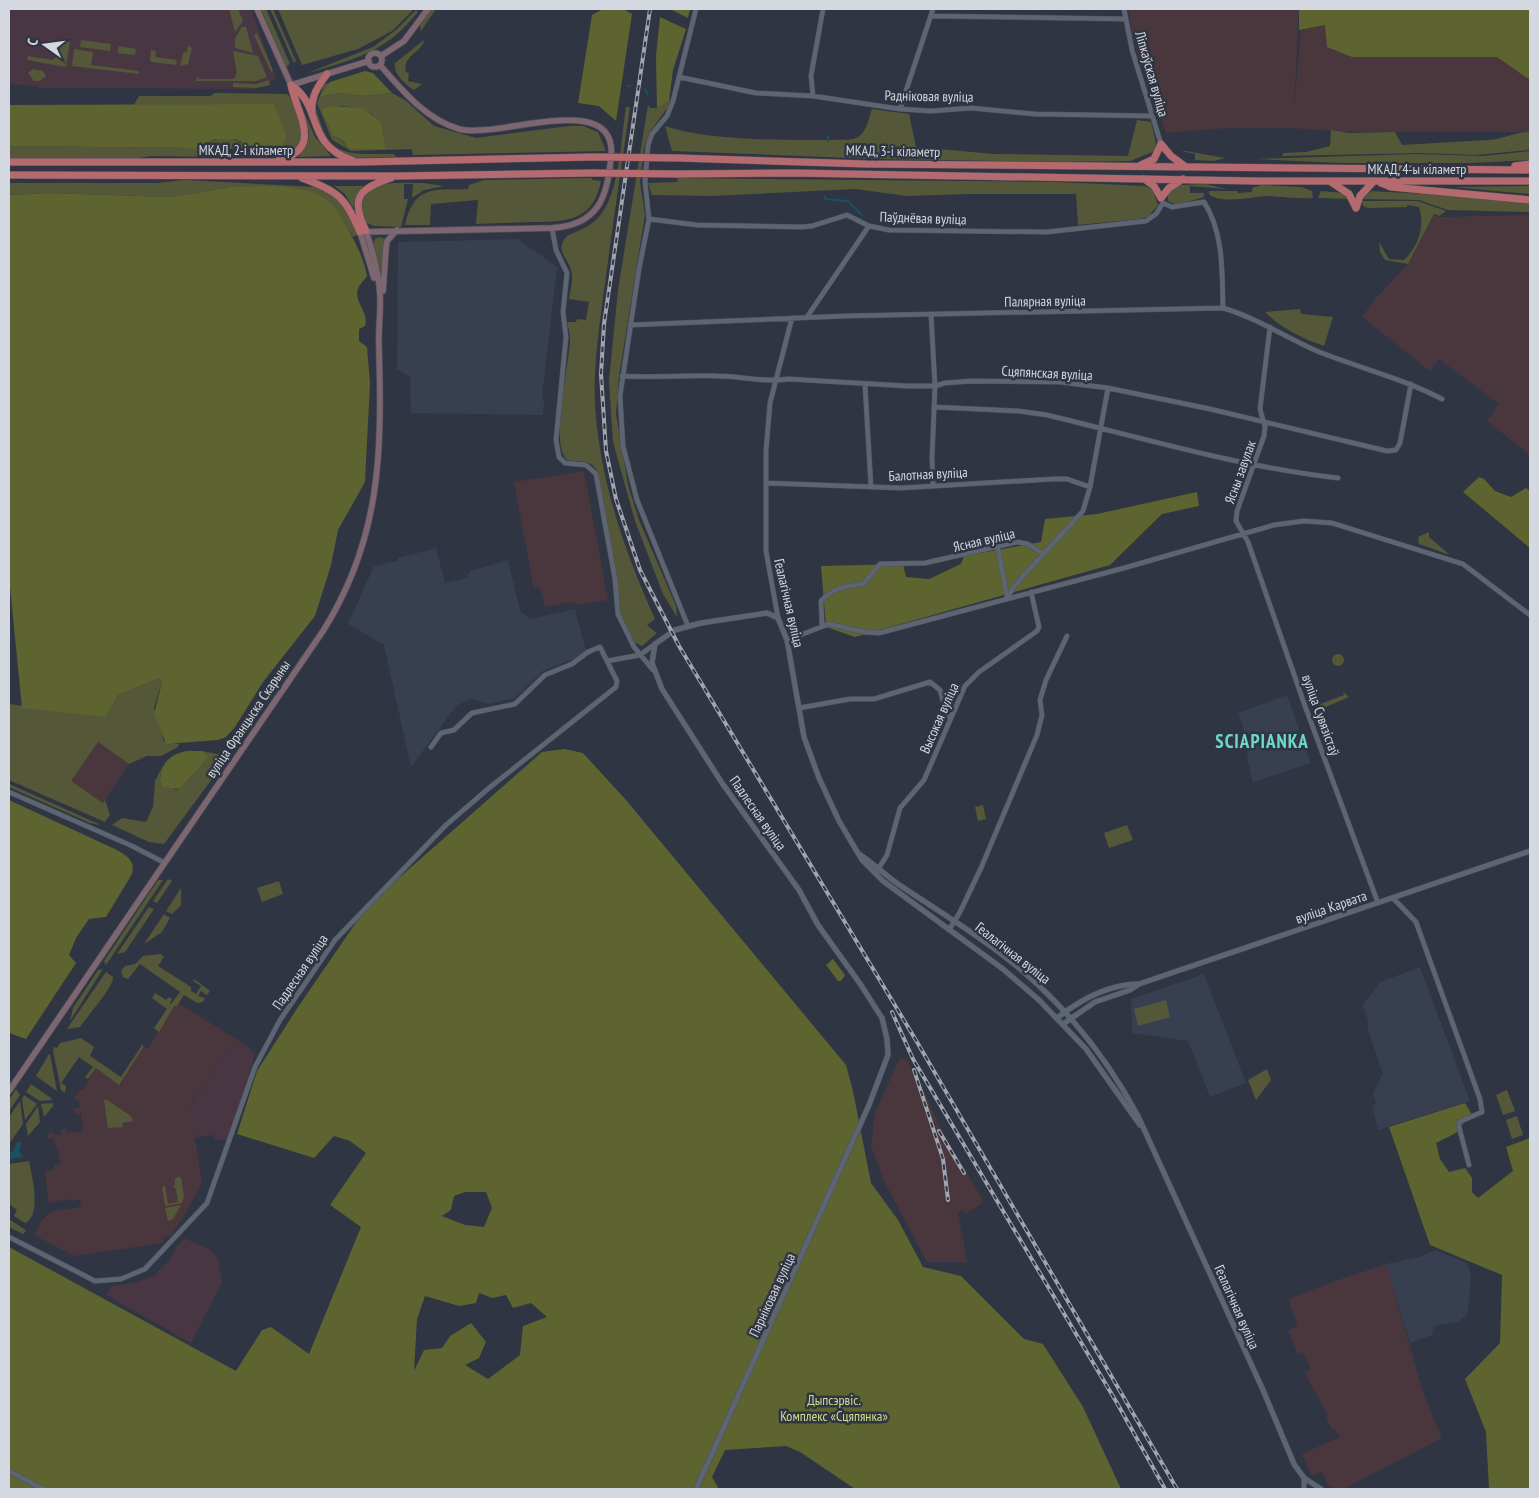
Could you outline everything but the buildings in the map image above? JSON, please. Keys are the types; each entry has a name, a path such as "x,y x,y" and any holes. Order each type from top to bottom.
{"highway":[{"path":"313,117 312,100 318,86 327,74"},
{"path":"291,85 301,91 320,136 329,149 339,156 359,162"},
{"path":"263,162 294,155 305,139 305,129 291,85"},
{"path":"1136,167 1154,159 1161,144 1171,156 1188,168"},
{"name":"МКАД, 3-і кіламетр","path":"483,160 594,157 866,164 1304,168"},
{"name":"МКАД, 2-і кіламетр","path":"9,162 483,160"},
{"path":"1487,169 1530,164"},
{"name":"МКАД, 4-ы кіламетр","path":"1304,168 1530,170"},
{"name":"МКАД, 2-і кіламетр","path":"9,177 27,175 398,176 483,173"},
{"name":"МКАД, 3-і кіламетр","path":"483,173 793,173 1303,181"},
{"path":"297,176 334,192 348,207 363,232"},
{"path":"363,232 357,212 360,196 372,184 398,176"},
{"path":"1142,178 1154,186 1162,201"},
{"path":"1162,201 1168,188 1184,179"},
{"name":"МКАД, 4-ы кіламетр","path":"1303,181 1530,181"},
{"path":"1328,181 1344,189 1356,208 1362,192 1374,181 1391,187 1530,200"}],"main road":[{"path":"257,9 291,85 369,61"},
{"path":"381,56 404,41 428,9"},
{"path":"380,65 372,66 369,57 374,53 381,56"},
{"path":"363,232 570,226 587,218 603,198 612,150 609,140 601,128 586,120 570,119 482,132 460,129 445,123 421,108 380,65 381,56"},
{"path":"379,312 387,241 397,230"},
{"name":"вуліца Францыска Скарыны","path":"9,1091 323,631 354,573 369,525 378,470 379,312 363,232"}],"street":[{"path":"688,626 645,524 631,478 620,424 622,376 649,219 645,182 648,144 652,134 671,108 696,9"},
{"path":"813,96 811,76 822,9"},
{"path":"900,109 933,9"},
{"name":"Ліпкаўская вуліца","path":"1124,9 1132,50 1161,144"},
{"path":"931,16 1126,19"},
{"name":"Радніковая вуліца","path":"679,77 756,93 813,96 900,109 931,111 971,108 1035,114 1152,116"},
{"path":"1162,201 1172,207 1204,202 1211,212 1218,238 1223,308"},
{"name":"Паўднёвая вуліца","path":"649,219 690,225 802,227 812,226 846,215 869,226 898,230 1062,232 1092,226 1146,220 1156,214 1162,201"},
{"path":"807,317 869,226"},
{"path":"552,228 556,250 567,273 563,312 566,337 557,418 557,451 565,463 586,465 596,474 615,579 618,614 626,633 653,670"},
{"name":"Палярная вуліца","path":"630,325 807,317 1223,308 1270,327 1323,353 1411,384 1442,399"},
{"path":"931,314 935,386 933,486"},
{"name":"Геалагічная вуліца","path":"792,318 768,410 766,551 778,618 787,640 804,737 819,778 839,821 858,853 876,871 948,930 1022,984 1063,1024 1102,1069 1140,1125 1263,1390 1294,1464 1304,1478 1321,1489"},
{"name":"Ясны завулак","path":"1243,535 1236,517 1264,436 1260,409 1270,327"},
{"name":"Сцяпянская вуліца","path":"622,376 652,378 718,376 777,381 788,379 865,385 935,386 959,381 1038,381 1108,388 1394,451 1400,443 1411,384"},
{"path":"865,385 871,486"},
{"path":"1007,598 1015,585 1083,511 1102,428 1108,388"},
{"path":"934,407 1033,412 1253,465 1296,474 1338,478"},
{"name":"Балотная вуліца","path":"766,483 933,486 1067,479 1090,487"},
{"path":"787,640 822,624 879,633 1286,523 1312,521 1332,523 1463,564 1530,615"},
{"name":"вуліца Сувязістаў","path":"1243,535 1248,542 1305,706 1378,903"},
{"name":"Ясная вуліца","path":"822,624 820,601 840,587 863,584 880,564 925,563 1022,542 1043,554"},
{"path":"998,548 1007,598"},
{"name":"Высокая вуліца","path":"876,871 887,854 900,808 924,780 959,694 969,680 1037,631 1039,627 1031,592"},
{"path":"431,747 441,733 454,730 472,712 515,704 544,675 572,664 588,652 600,647 607,661 640,654 675,630 688,626 767,613 778,618"},
{"path":"948,930 980,868 1037,735 1042,715 1040,700 1067,636"},
{"path":"653,670 652,657 655,644"},
{"name":"Падлесная вуліца","path":"9,1237 95,1281 120,1279 145,1269 207,1204 255,1067 280,1020 335,940 446,826 488,788 616,686 617,681 607,661"},
{"name":"Падлесная вуліца","path":"653,670 662,689 722,783 799,890 818,925 882,1018 887,1039 888,1055 885,1068 867,1110"},
{"path":"800,708 850,699 874,699 930,682 940,690 947,714 950,717"},
{"path":"9,792 132,846 165,863"},
{"name":"вуліца Карвата","path":"1063,1024 1095,1002 1130,990 1139,984 1530,851"},
{"name":"Геалагічная вуліца","path":"876,871 954,921 1025,973 1071,1018 1095,1047 1120,1083 1138,1116 1140,1125"},
{"path":"1393,898 1416,922 1432,961 1480,1099 1482,1112 1460,1122 1458,1127 1469,1165"},
{"name":"вуліца Карвата","path":"1057,1018 1097,993 1129,984 1139,984"},
{"name":"Парніковая вуліца","path":"696,1489 867,1110"},
{"path":"9,1471 43,1489"},
{"path":"1304,1478 1304,1489"}],"shaded area":[{"path":"9,9 251,9 276,79 255,89 42,88 9,83"},
{"path":"1129,9 1299,9 1294,110 1301,29 1326,25 1352,57 1497,57 1530,80 1530,132 1350,132 1290,128 1229,128 1166,133 1140,63 1132,34"},
{"path":"1434,215 1439,217 1530,215 1530,455 1487,421 1499,404 1439,359 1430,371 1362,317 1375,299 1408,264"},
{"path":"518,239 557,267 542,396 544,401 543,415 411,413 410,377 397,369 398,242"},
{"path":"584,471 608,600 579,605 572,602 545,607 540,588 534,588 533,584 514,482"},
{"path":"436,548 445,583 466,578 470,571 508,560 520,611 530,619 575,609 586,651 577,658 544,670 515,698 489,704 471,699 456,706 411,767 384,645 348,624 374,566 398,561 398,558"},
{"path":"1287,695 1311,763 1253,782 1247,759 1249,745 1238,713"},
{"path":"98,742 129,764 103,803 70,781"},
{"path":"1420,967 1470,1101 1378,1130 1372,1105 1376,1104 1373,1093 1383,1074 1367,1027 1369,1024 1363,1005 1380,982"},
{"path":"1204,974 1246,1083 1210,1097 1188,1041 1132,1033 1131,999"},
{"path":"178,1003 246,1045 241,1052 231,1045 190,1106 202,1183 183,1218 170,1236 163,1237 164,1243 74,1256 34,1235 42,1220 52,1211 81,1207 80,1200 70,1201 69,1199 49,1203 45,1171 54,1170 54,1165 61,1164 58,1149 56,1149 53,1138 48,1139 48,1133 53,1132 55,1135 61,1135 61,1129 66,1128 67,1133 81,1132 83,1129 81,1113 76,1114 73,1109 80,1108 79,1100 75,1100 75,1097 80,1090 84,1089 96,1068 119,1084 144,1046 148,1048 174,1005"},
{"path":"231,1045 241,1052 246,1045 255,1054 228,1140 215,1140 214,1135 195,1138 190,1107"},
{"path":"900,1057 909,1062 919,1093 924,1091 944,1136 982,1198 983,1203 965,1214 962,1209 958,1213 967,1262 927,1262 883,1179 871,1146 875,1113"},
{"path":"17,1142 22,1143 19,1150 23,1157 10,1159 9,1154 14,1150"},
{"path":"184,1238 212,1251 218,1260 222,1282 191,1343 106,1295 112,1286 134,1283 154,1276 171,1258 175,1249"},
{"path":"1435,1250 1467,1263 1471,1276 1468,1313 1458,1322 1434,1326 1432,1335 1410,1343 1386,1264 1420,1257"},
{"path":"1386,1264 1423,1392 1442,1438 1344,1489 1335,1489 1328,1484 1322,1472 1312,1476 1302,1454 1340,1437 1336,1430 1331,1428 1326,1417 1328,1416 1305,1373 1311,1369 1303,1352 1298,1354 1288,1330 1298,1326 1288,1299"}],"green space":[{"path":"229,9 238,9 243,21 235,32"},
{"path":"261,9 266,9 290,64 286,67"},
{"path":"270,9 273,9 296,61 294,63"},
{"path":"278,9 413,10 392,31 358,49 302,65"},
{"path":"431,9 436,9 421,31 420,26"},
{"path":"603,9 623,9 632,14 616,121 599,106 578,103 592,15"},
{"path":"670,9 690,9 688,18"},
{"path":"1299,9 1530,9 1530,80 1497,57 1352,57 1327,47 1325,25 1299,30"},
{"path":"416,10 418,12 405,26 381,46 350,60 305,74 373,47 397,29"},
{"path":"660,17 686,29 673,70 669,101 657,108 656,56"},
{"path":"242,27 246,27 253,53 235,48 235,38"},
{"path":"257,33 273,70 271,72 254,35"},
{"path":"81,40 111,44 110,51 80,47"},
{"path":"424,40 420,48 409,58 406,66 406,72 409,73 408,81 422,84 414,90 400,78 396,71 395,63"},
{"path":"62,41 70,42 66,67 27,60 28,56 53,60 59,54"},
{"path":"188,45 192,48 188,64 180,66 183,53 187,51"},
{"path":"119,46 136,49 135,55 117,53"},
{"path":"74,49 93,52 91,65 139,71 139,74 72,66"},
{"path":"151,50 156,51 155,57 177,60 176,65 152,62 150,60"},
{"path":"233,51 258,56 267,77 256,81 195,81 199,76 199,79 234,79 237,73"},
{"path":"33,69 43,71 46,76 40,81 34,81 28,73"},
{"path":"365,71 373,73 392,93 363,96 339,93 320,97 330,82"},
{"path":"269,80 270,85 256,88 233,87 233,83 256,84"},
{"path":"330,82 321,97 339,93 363,96 392,93 405,100 434,126 476,138 569,126 583,126 598,132 606,151 413,155 412,149 351,151 332,140 317,103 324,85","holes":["340,106 362,109 374,116 381,128 386,149 349,149 341,140 333,136 321,110"]},
{"path":"214,93 287,94 293,102 302,125 303,134 301,142 291,153 275,157 267,156 253,149 229,149 229,154 215,157 152,156 123,160 9,158 9,146 196,148 224,138 241,143 274,104 134,105 139,96 211,96"},
{"path":"670,99 668,107 650,132 644,147 640,182 645,215 619,376 616,414 628,485 639,520 676,606 677,617 663,594 635,521 613,442 609,381 618,290 648,105 650,108 657,108"},
{"path":"299,101 315,137 331,156 298,157 309,138 307,125 299,108"},
{"path":"274,104 286,135 282,150 252,147 235,139 215,139 196,148 9,146 9,105"},
{"path":"315,106 328,139 341,150 358,154 394,154 396,157 353,158 326,144 314,112"},
{"path":"331,106 363,108 380,121 386,149 349,149 342,140 333,136 321,110"},
{"path":"626,107 630,107 596,359 595,410 611,501 626,549 655,619 647,625 657,633 642,646 634,642 618,608 618,585 598,473 589,463 567,460 562,451 560,437 560,421 570,338 567,322 576,322 577,319 586,320 589,302 569,299 572,274 562,250 563,241 567,236 594,222 605,209 615,182"},
{"path":"872,109 909,114 916,147 994,154 1128,156 1137,120 1151,122 1156,143 1155,151 1130,161 1060,162 877,159 672,151 665,126 703,135 724,137 768,140 850,139 856,138 863,133"},
{"path":"1331,130 1349,133 1395,132 1402,145 1488,140 1530,132 1530,150 1476,155 1419,153 1281,156 1284,153 1306,152 1330,146"},
{"path":"1181,151 1225,158 1214,161 1195,160 1195,154"},
{"path":"1530,151 1530,160 1471,163 1340,163 1255,159 1416,154 1483,156"},
{"path":"592,178 592,180 601,181 597,195 591,205 576,217 566,220 476,224 478,200 431,204 430,225 405,225 414,203 427,192 445,189 468,189 469,185 484,180"},
{"path":"678,178 1058,182 1145,186 1152,189 1158,205 1148,217 1078,225 1076,194 907,196 855,189 712,196 652,195 648,183 677,182"},
{"path":"184,180 317,187 339,200 359,234 353,237 336,209 230,187 172,197 48,193 9,195 9,183 157,183"},
{"path":"423,183 444,186 424,190 412,198 413,184 404,184 404,199 408,199 401,227 374,226 364,222 360,202 362,195 368,189 386,184"},
{"path":"1206,184 1226,189 1190,186 1190,193 1204,193 1204,197 1177,205 1168,201 1168,192 1180,185"},
{"path":"1261,185 1302,187 1312,191 1313,198 1270,196 1221,199 1209,194 1209,191 1252,192 1252,188"},
{"path":"272,186 301,189 314,193 326,200 338,211 357,246 366,270 367,276 360,285 357,296 366,321 365,326 359,329 359,341 367,347 370,383 365,482 338,530 331,565 315,616 263,682 235,727 226,737 218,740 166,744 154,714 162,682 160,678 118,695 106,717 22,708 9,577 9,195 48,193 172,197 230,187"},
{"path":"334,186 363,186 356,196 353,208 345,194"},
{"path":"1530,186 1530,194 1453,187"},
{"path":"1321,191 1344,193 1350,199 1318,198"},
{"path":"1371,191 1461,196 1530,204 1530,212 1448,210 1419,200 1362,199"},
{"path":"1362,201 1418,201 1446,211 1439,216 1434,214 1408,264 1385,260 1380,252 1379,242 1389,259 1404,260 1414,248 1421,228 1419,207 1407,205 1407,207 1368,208 1363,206"},
{"path":"379,237 385,239 381,272 373,244 375,239"},
{"path":"1300,309 1301,314 1333,317 1324,346 1293,332 1265,312"},
{"path":"1479,477 1484,479 1495,491 1511,497 1526,488 1530,491 1530,548 1463,492"},
{"path":"1197,492 1199,506 1162,514 1110,565 855,637 826,627 821,566 903,564 906,577 929,579 961,564 964,556 1041,542 1045,519 1097,514"},
{"path":"1429,532 1429,537 1450,555 1419,544 1418,537"},
{"path":"1336,654 1340,654 1344,660 1340,666 1336,666 1332,662 1332,658"},
{"path":"160,678 162,682 154,708 164,742 179,744 178,747 161,756 147,756 129,764 98,742 71,781 103,803 105,800 110,815 105,822 9,780 9,704 106,717 118,695"},
{"path":"1343,692 1349,697 1321,709 1312,705 1316,701 1318,705 1344,695"},
{"name":"Дыпсэрвіс. Комплекс «Сцяпянка»","path":"564,749 583,753 626,800 846,1065 871,1183 898,1220 923,1267 961,1276 1024,1339 1043,1344 1083,1407 1121,1489 855,1489 800,1452 786,1446 725,1450 712,1477 719,1489 9,1489 9,1247 236,1371 262,1330 271,1327 309,1354 361,1227 330,1205 366,1153 350,1141 334,1136 314,1158 237,1134 257,1071 368,905 542,752","holes":["465,1192 486,1192 492,1208 484,1227 465,1225 442,1216 451,1210 454,1196","479,1293 492,1298 506,1295 513,1308 531,1303 547,1317 523,1326 520,1355 488,1379 465,1365 479,1358 486,1342 471,1323 450,1336 442,1348 424,1350 414,1371 417,1319 425,1296 459,1306 476,1303"]},
{"path":"187,751 202,751 207,755 207,759 180,789 162,787 161,773 165,763 175,755"},
{"path":"202,751 222,755 223,764 164,844 149,842 112,825 122,818 146,822 153,807 155,781 162,767 160,777 176,790 180,789 207,759 207,755"},
{"path":"9,784 101,825 90,823 9,787"},
{"path":"9,800 117,850 127,857 133,869 132,874 106,917 89,919 76,938 69,955 76,963 26,1039 9,1033"},
{"path":"983,805 986,819 978,821 975,807"},
{"path":"1127,825 1133,840 1109,848 1104,833"},
{"path":"168,879 172,881 157,903 153,901"},
{"path":"158,880 163,880 106,965 104,961"},
{"path":"279,881 283,894 262,902 257,888"},
{"path":"181,888 181,905 172,914 166,911"},
{"path":"149,907 154,909 125,952 117,954"},
{"path":"164,914 170,918 162,932 144,944"},
{"path":"161,954 164,957 158,966 191,987 191,991 196,994 201,986 193,981 194,979 210,991 207,995 201,991 198,996 205,998 203,1002 197,1003 184,995 177,1006 174,1006 159,1032 154,1028 167,1009 152,998 155,993 166,1000 169,997 172,999 171,1004 180,992 140,964 128,979 123,977 121,971 125,966 135,964 143,956"},
{"path":"833,959 845,975 841,981 838,981 826,965"},
{"path":"103,969 70,1021 73,1008 98,970"},
{"path":"106,972 113,977 105,994 80,1027 67,1029"},
{"path":"1166,1000 1170,1017 1138,1026 1134,1009"},
{"path":"81,1038 94,1047 90,1056 121,1077 142,1045 144,1046 119,1085 96,1068 88,1079 85,1077 93,1067 79,1057 61,1083 66,1086 65,1093 61,1090 53,1050 60,1043"},
{"path":"50,1055 57,1091 36,1076"},
{"path":"1267,1069 1271,1080 1256,1100 1248,1080"},
{"path":"31,1084 52,1100 40,1101 26,1092"},
{"path":"16,1089 20,1095 9,1111 9,1100"},
{"path":"1507,1090 1515,1111 1503,1115 1496,1095"},
{"path":"24,1095 37,1104 25,1120 22,1099"},
{"path":"104,1100 107,1100 131,1116 133,1121 122,1123 123,1127 108,1128"},
{"path":"20,1101 23,1124 9,1144 9,1117"},
{"path":"53,1103 53,1106 44,1117 41,1104"},
{"path":"1465,1103 1471,1113 1456,1133 1436,1143 1440,1159 1449,1172 1465,1168 1472,1178 1472,1192 1478,1198 1513,1171 1506,1147 1530,1138 1530,1489 1489,1489 1486,1432 1465,1379 1500,1343 1502,1275 1430,1245 1389,1127"},
{"path":"38,1106 40,1122 28,1136 26,1124"},
{"path":"1517,1116 1523,1135 1512,1139 1506,1120"},
{"path":"29,1161 34,1185 35,1204 30,1219 25,1223 14,1216 17,1210 9,1204 9,1164"},
{"path":"181,1177 184,1196 182,1203 165,1206 162,1187 165,1186 168,1204 178,1202 176,1189 173,1186 175,1185 175,1178"},
{"path":"181,1205 173,1219 168,1221 165,1208"},
{"path":"9,1219 26,1231 23,1234 9,1227"}],"waterway":[{"path":"645,89 648,95"},
{"path":"828,136 828,141"},
{"path":"825,196 825,199 848,201 862,215"}],"railway":[{"path":"650,9 604,324 601,374 606,451 616,499 640,570 679,646 917,1042 1177,1489"},
{"path":"892,1012 913,1059 1117,1403 1165,1489"},
{"path":"914,1070 943,1159 948,1200"},
{"path":"939,1131 964,1173"}],"district":[{"name":"SCIAPIANKA","path":"1262,741"}]}
